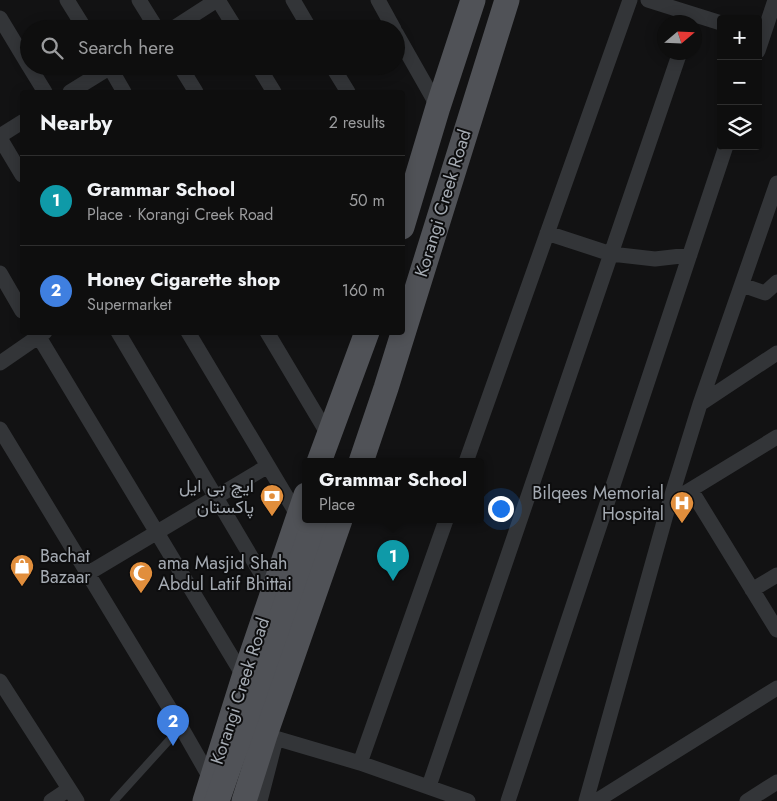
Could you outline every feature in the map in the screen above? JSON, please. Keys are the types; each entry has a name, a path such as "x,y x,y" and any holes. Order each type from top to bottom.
{"main road":[{"name":"Korangi Creek Road","path":"405,327 507,0"},
{"name":"Korangi Creek Road","path":"405,207 407,193 438,107 471,1"},
{"name":"Korangi Creek Road","path":"361,458 403,335"},
{"path":"320,458 352,374 360,338"},
{"path":"336,458 351,418 352,374"},
{"path":"351,418 386,388"},
{"name":"Korangi Creek Road","path":"211,794 244,677 272,592 302,520"},
{"path":"211,794 302,522"},
{"path":"244,801 271,737 339,523"}],"street":[{"path":"68,0 80,20"},
{"path":"139,0 151,20"},
{"path":"186,20 218,0 230,20"},
{"path":"293,0 305,20"},
{"path":"378,0 389,20"},
{"path":"467,458 630,0"},
{"path":"648,0 694,12 717,21"},
{"path":"766,37 775,0"},
{"path":"0,18 20,51"},
{"path":"405,49 438,107"},
{"path":"430,786 677,60"},
{"path":"35,75 44,90"},
{"path":"73,90 97,75"},
{"path":"114,75 123,90"},
{"path":"186,75 195,90"},
{"path":"264,75 273,90"},
{"path":"338,75 347,90"},
{"path":"20,123 0,137 20,172"},
{"path":"508,801 725,150"},
{"path":"586,801 669,504 700,404 777,183"},
{"path":"547,232 611,254 655,259 690,255"},
{"path":"0,273 20,308"},
{"path":"742,285 764,293 777,282"},
{"path":"0,363 39,335"},
{"path":"41,335 156,533 244,677"},
{"path":"120,335 272,592"},
{"path":"190,335 268,466 302,505"},
{"path":"269,335 329,436"},
{"path":"700,404 777,353"},
{"path":"0,429 181,727 211,794 230,801"},
{"path":"669,504 777,437"},
{"path":"87,574 268,466"},
{"path":"691,490 777,630"},
{"path":"360,763 445,523"},
{"path":"752,590 777,575"},
{"path":"0,681 73,795 51,801"},
{"path":"596,801 777,688"},
{"path":"260,801 271,737 360,763 430,786 468,801"},
{"path":"747,801 777,782"}],"lane":[{"path":"114,801 181,727"}],"place":[{"name":"ایچ بی ایل پاکستان","path":"272,517"},
{"name":"Bilqees Memorial Hospital","path":"682,524"},
{"name":"Grammar School","path":"393,581"},
{"name":"Bachat Bazaar","path":"22,587"},
{"name":"ama Masjid Shah Abdul Latif Bhittai","path":"141,594"},
{"name":"Honey Cigarette shop","path":"173,746"}]}
